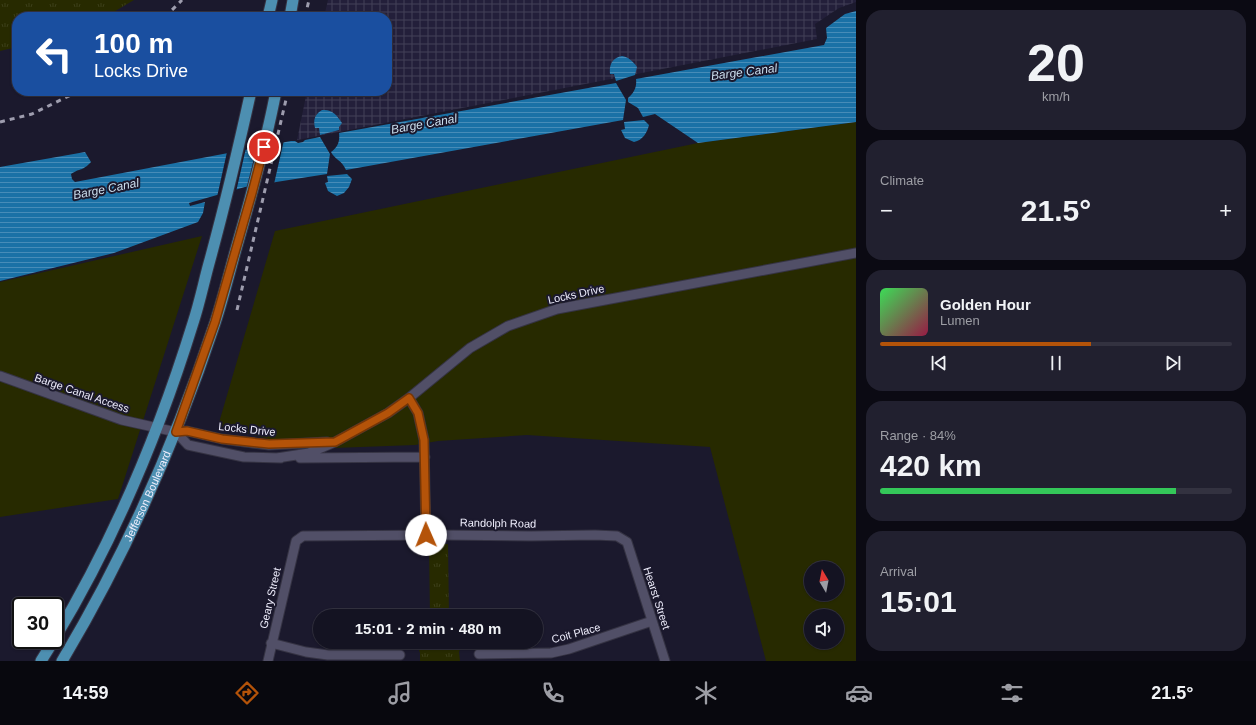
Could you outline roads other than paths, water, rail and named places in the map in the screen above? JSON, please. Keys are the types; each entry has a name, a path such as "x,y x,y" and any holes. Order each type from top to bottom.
{"main road":[{"path":"269,12 272,0"},
{"path":"291,12 293,0"},
{"name":"Jefferson Boulevard","path":"64,622 116,525 158,428 194,322 223,211 250,96"},
{"name":"Jefferson Boulevard","path":"62,661 83,626 125,547 176,432 215,322 252,193 275,96"},
{"name":"Jefferson Boulevard","path":"41,661 48,649"}],"street":[{"name":"Locks Drive","path":"277,458 309,453 335,442 388,413 409,398 470,348 508,326 557,309 856,254"},
{"name":"Barge Canal Access","path":"0,376 122,420 158,428"},
{"path":"409,398 418,413 424,440 426,535"},
{"name":"Locks Drive","path":"158,428 176,432 187,431 222,439 269,444 335,442"},
{"path":"176,432 188,445 244,457 425,457"},
{"name":"Randolph Road","path":"296,541 302,536 595,535 617,536 627,542"},
{"name":"Geary Street","path":"268,661 296,541"},
{"name":"Hearst Street","path":"627,542 665,661"},
{"name":"Coit Place","path":"479,654 551,652 569,649 652,621"},
{"path":"272,643 306,652 328,655 400,655"}],"water":[{"name":"Barge Canal","path":"856,11 856,122 698,143 655,114 643,117 638,108 628,102 628,98 635,87 636,79 824,45 827,38 826,28 845,14"},
{"path":"622,56 626,57 637,67 635,75 616,81 614,74 610,74 610,68 612,62 616,58"},
{"name":"Barge Canal","path":"616,83 626,100 623,120 346,170 331,152 338,144 339,133"},
{"path":"322,110 329,110 338,117 342,123 339,130 320,135 319,128 315,128 314,122 316,115"},
{"path":"644,120 649,125 642,138 634,142 625,138 621,130 625,129 624,122"},
{"name":"Barge Canal","path":"320,137 330,154 327,174 245,187 189,203 190,206 205,202 203,213 198,222 114,253 0,281 0,167 85,152 91,162 84,168 71,174 72,179 75,182 291,141 298,143"},
{"path":"347,174 352,179 349,187 344,193 337,196 328,191 325,183 328,182 327,176"}],"railway":[{"path":"170,12 182,0"},
{"path":"306,12 309,0"},
{"path":"0,122 32,114 69,96"},
{"path":"237,310 287,96"}]}
